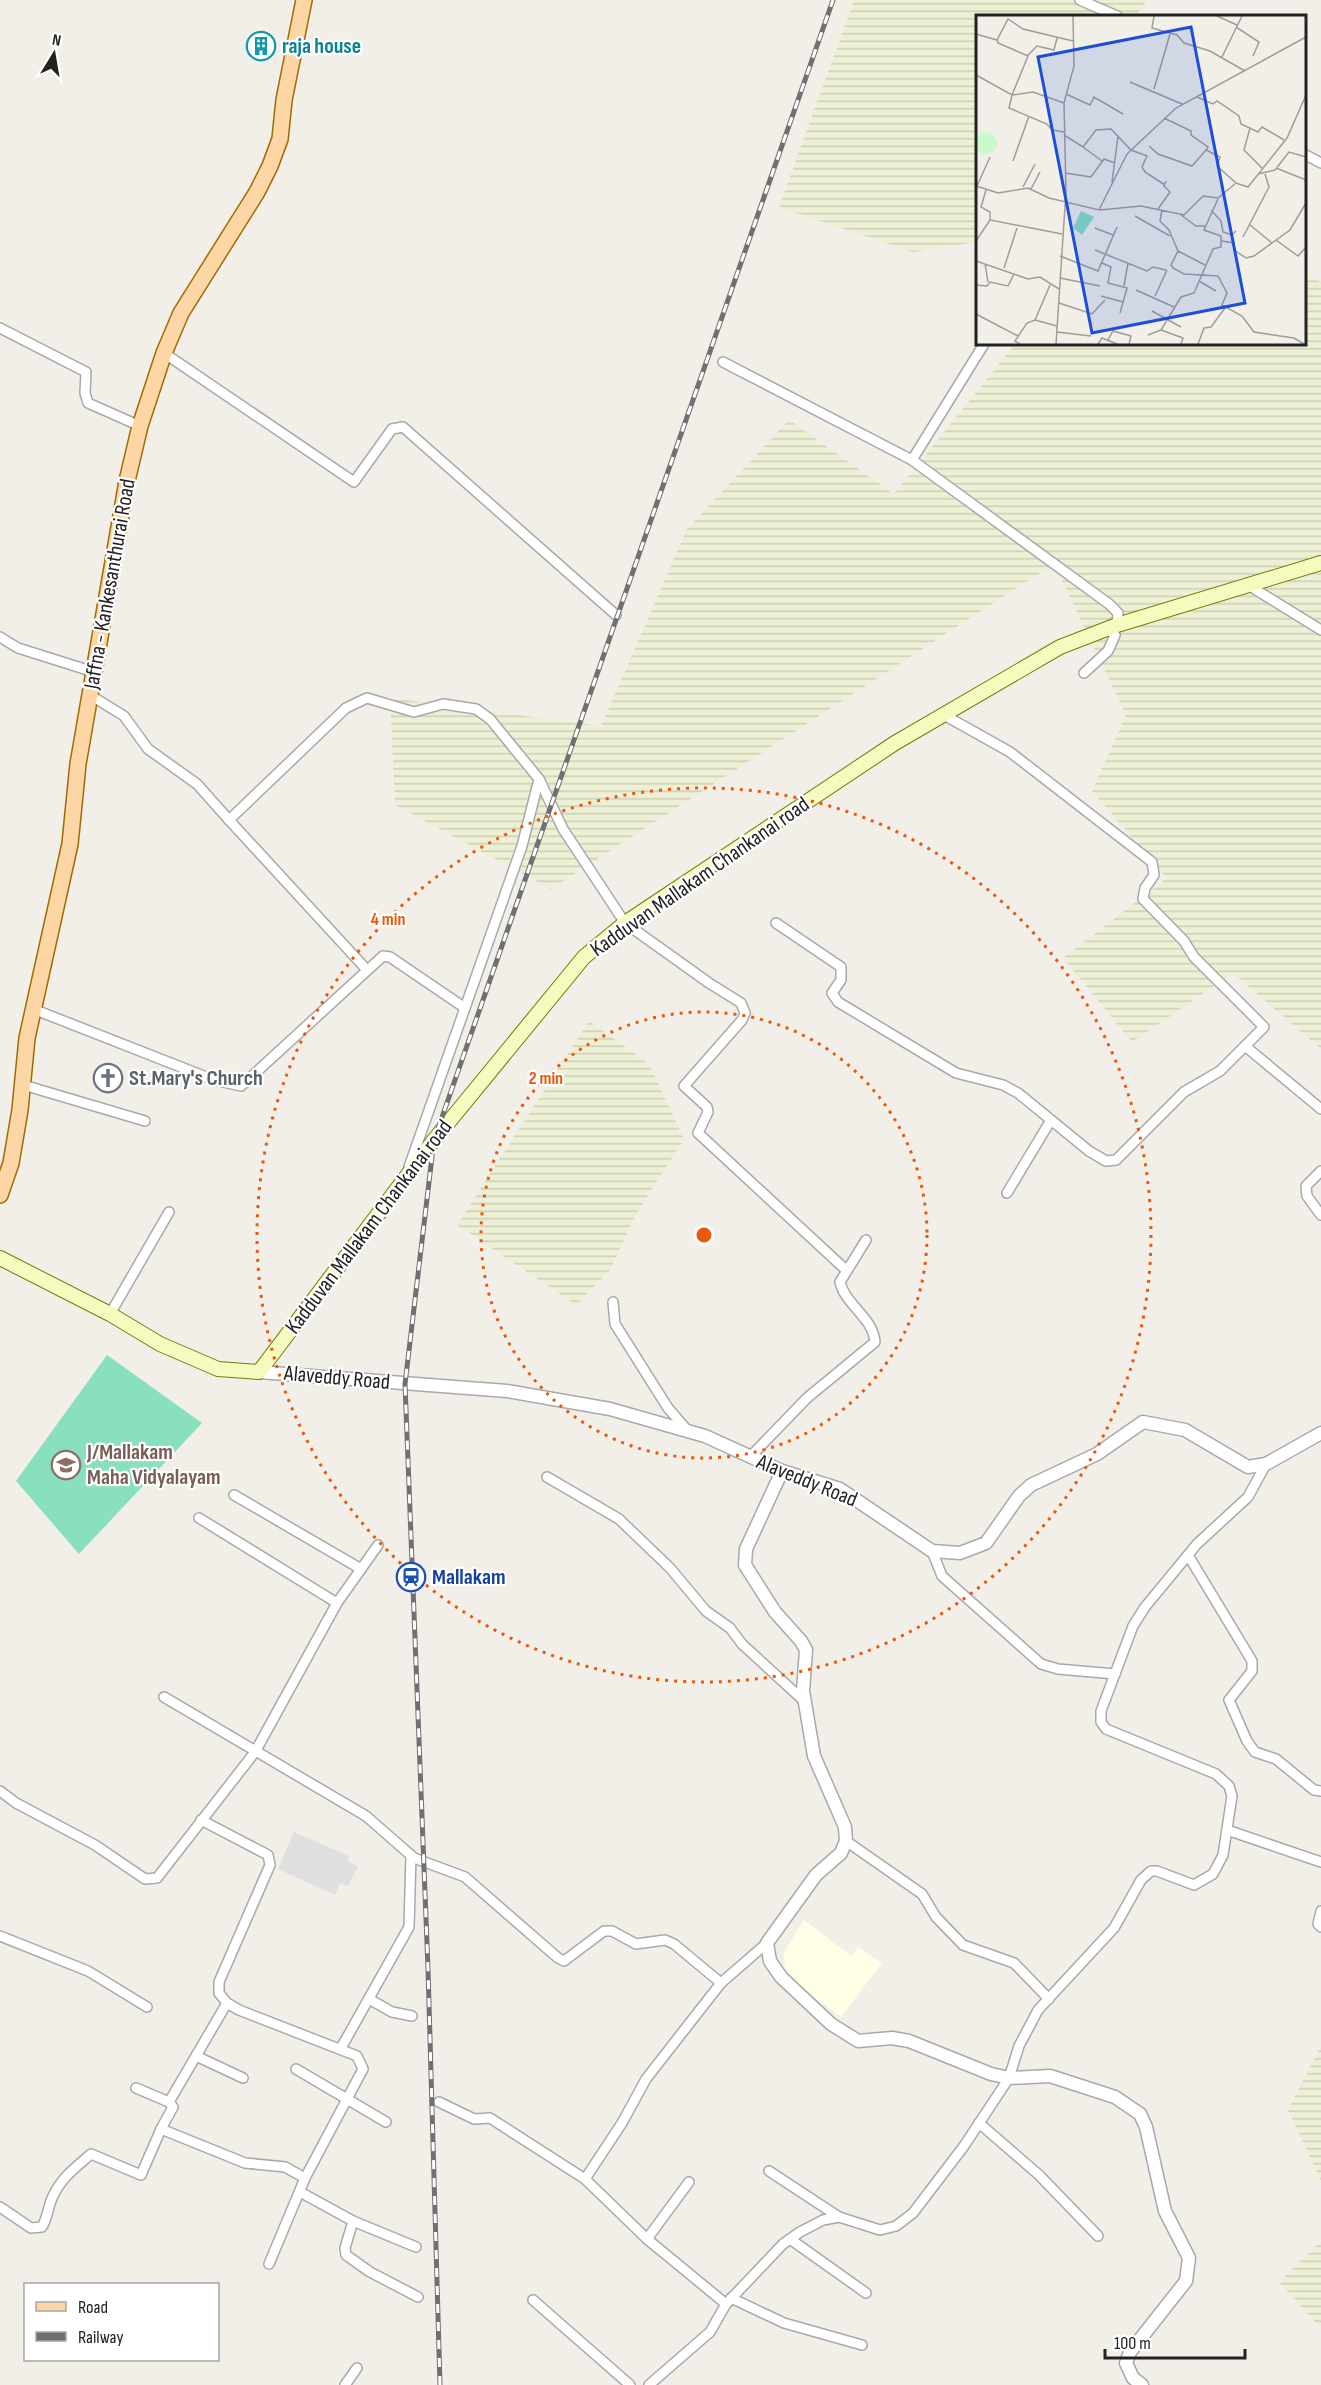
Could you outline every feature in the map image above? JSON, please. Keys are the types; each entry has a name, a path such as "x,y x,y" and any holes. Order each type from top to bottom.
{"main road":[{"name":"Jaffna - Kankesanthurai Road","path":"0,1196 11,1162 20,1110 20,1084 33,1009 70,844 78,764 127,481 140,426 164,353 182,313 257,192 270,166 280,139 284,100 304,0"},
{"name":"Kadduvan Mallakam Chankanai road","path":"259,1372 405,1179 584,957 625,923 895,743 1060,646 1112,627 1321,563"},
{"path":"0,1258 110,1314 160,1344 218,1369 259,1372"}],"street":[{"path":"1080,0 1116,15"},
{"path":"1306,155 1321,163"},
{"path":"0,328 86,372 85,393 88,404 140,426"},
{"path":"912,460 983,345"},
{"path":"164,353 354,482 392,429 403,427 616,615"},
{"path":"723,362 912,460 1109,604 1118,613 1112,627 1115,635 1113,644 1084,673"},
{"path":"1248,585 1321,630"},
{"path":"0,637 18,648 94,672"},
{"path":"90,695 124,716 148,749 197,784 367,970"},
{"path":"229,820 346,708 367,698 414,712 443,704 476,709 490,719 539,779 564,829 625,923 741,1003 745,1013 742,1020 684,1086 708,1112 698,1133 846,1270"},
{"path":"776,923 841,967 841,980 832,993 838,1002 956,1073 1003,1085 1018,1093 1089,1151 1106,1161 1116,1160 1184,1092 1220,1071 1264,1027 1194,957 1184,941 1143,899 1145,888 1154,875 1152,862 1010,752 944,714"},
{"path":"405,1179 522,846 539,779"},
{"path":"33,1009 214,1080 241,1086 383,956 390,957 465,1008"},
{"path":"1245,1046 1321,1109"},
{"path":"20,1084 145,1121"},
{"path":"1007,1193 1051,1120"},
{"path":"1321,1171 1306,1186 1308,1196 1321,1215"},
{"path":"110,1314 169,1212"},
{"path":"750,1457 807,1398 875,1342 871,1326 842,1290 840,1282 866,1240"},
{"path":"613,1302 615,1324 668,1408 687,1430"},
{"name":"Alaveddy Road","path":"259,1372 507,1391 610,1409 687,1430 782,1471 840,1489 932,1551"},
{"path":"1115,1674 1058,1669 1041,1664 942,1576 932,1551 960,1553 986,1543 1024,1490 1045,1477 1097,1454 1143,1422 1185,1430 1248,1467 1266,1464 1321,1433"},
{"path":"769,2171 839,2217 880,2230 896,2226 914,2213 1009,2078 1028,2026 1049,1999 1114,1928 1147,1873 1157,1871 1194,1885 1213,1874 1223,1855 1232,1796 1229,1786 1216,1774 1106,1729 1101,1722 1101,1711 1133,1626 1188,1555 1248,1497 1266,1464"},
{"path":"585,2179 622,2123 646,2079 721,1983 767,1943 816,1875 841,1852 846,1841 845,1827 814,1756 803,1700 806,1650 776,1612 745,1565 746,1549 782,1471"},
{"path":"547,1477 619,1519 670,1568 706,1611 730,1628 742,1644 803,1700"},
{"path":"234,1495 361,1569"},
{"path":"199,1518 337,1603"},
{"path":"0,1791 150,1880 163,1873 201,1820 255,1752 337,1603 378,1545"},
{"path":"1188,1555 1252,1662 1252,1671 1229,1700 1247,1741 1255,1752 1276,1759 1314,1790 1321,1791"},
{"path":"164,1697 366,1816 411,1855 465,1877 564,1961 604,1931 612,1931 636,1944 665,1940 674,1944 721,1983"},
{"path":"201,1820 268,1855 270,1865 219,1982 219,1993 227,2003 240,2010 357,2056 363,2068 305,2178 269,2264"},
{"path":"1227,1830 1321,1862"},
{"path":"846,1841 922,1894 936,1917 963,1945 1014,1964 1049,1999"},
{"path":"340,2048 409,1927 411,1855"},
{"path":"1321,1911 1318,1924 1321,1927"},
{"path":"0,1936 88,1971 147,2007"},
{"path":"767,1943 770,1961 781,1977 831,2024 858,2041 892,2038 909,2041 991,2074 1009,2078 1050,2076 1115,2097 1140,2114 1146,2127 1165,2211 1189,2258 1190,2267 1186,2280 1130,2352 1126,2363 1133,2378 1142,2385"},
{"path":"369,1999 392,2012 412,2016"},
{"path":"169,2102 227,2003"},
{"path":"196,2056 243,2078"},
{"path":"296,2069 386,2122"},
{"path":"0,2206 31,2228 42,2227 48,2216 52,2198 66,2175 91,2154 141,2175 172,2107 169,2102 136,2088"},
{"path":"439,2102 474,2119 490,2118 585,2179 647,2239 728,2301 784,2324 862,2345"},
{"path":"979,2122 1039,2175 1098,2236"},
{"path":"161,2129 244,2163 285,2167 305,2178"},
{"path":"647,2239 689,2182"},
{"path":"300,2192 353,2221 416,2247"},
{"path":"649,2385 710,2332 728,2301 790,2239 823,2220 839,2217"},
{"path":"353,2221 345,2248 346,2255 370,2272 418,2297"},
{"path":"790,2239 866,2293"},
{"path":"533,2300 630,2385"},
{"path":"345,2385 357,2368"}],"shaded area":[{"path":"854,0 1147,0 1137,15 976,15 976,242 913,252 779,207"},
{"path":"1306,274 1321,282 1321,1049 1233,973 1132,1042 1063,958 1167,878 1092,791 1126,715 1054,564 551,889 395,805 390,698 601,726 687,529 789,420 894,494 1014,345 1306,345"},
{"path":"589,1021 649,1064 684,1139 635,1216 610,1270 576,1305 457,1225"},
{"path":"294,1832 349,1856 348,1861 358,1866 348,1886 340,1883 335,1895 278,1869"},
{"path":"804,1920 851,1956 858,1947 882,1963 841,2017 796,1984 785,1968 784,1952"},
{"path":"1321,2046 1321,2181 1288,2110"},
{"path":"1321,2241 1321,2328 1279,2282"}],"green space":[{"path":"107,1355 202,1423 79,1554 16,1481"}],"railway":[{"path":"440,2385 428,1969 405,1384 434,1140 833,0"}],"place":[{"name":"raja house","path":"261,46"},
{"name":"St.Mary's Church","path":"108,1078"},
{"name":"J/Mallakam Maha Vidyalayam","path":"66,1465"},
{"name":"Mallakam","path":"411,1577"}]}
